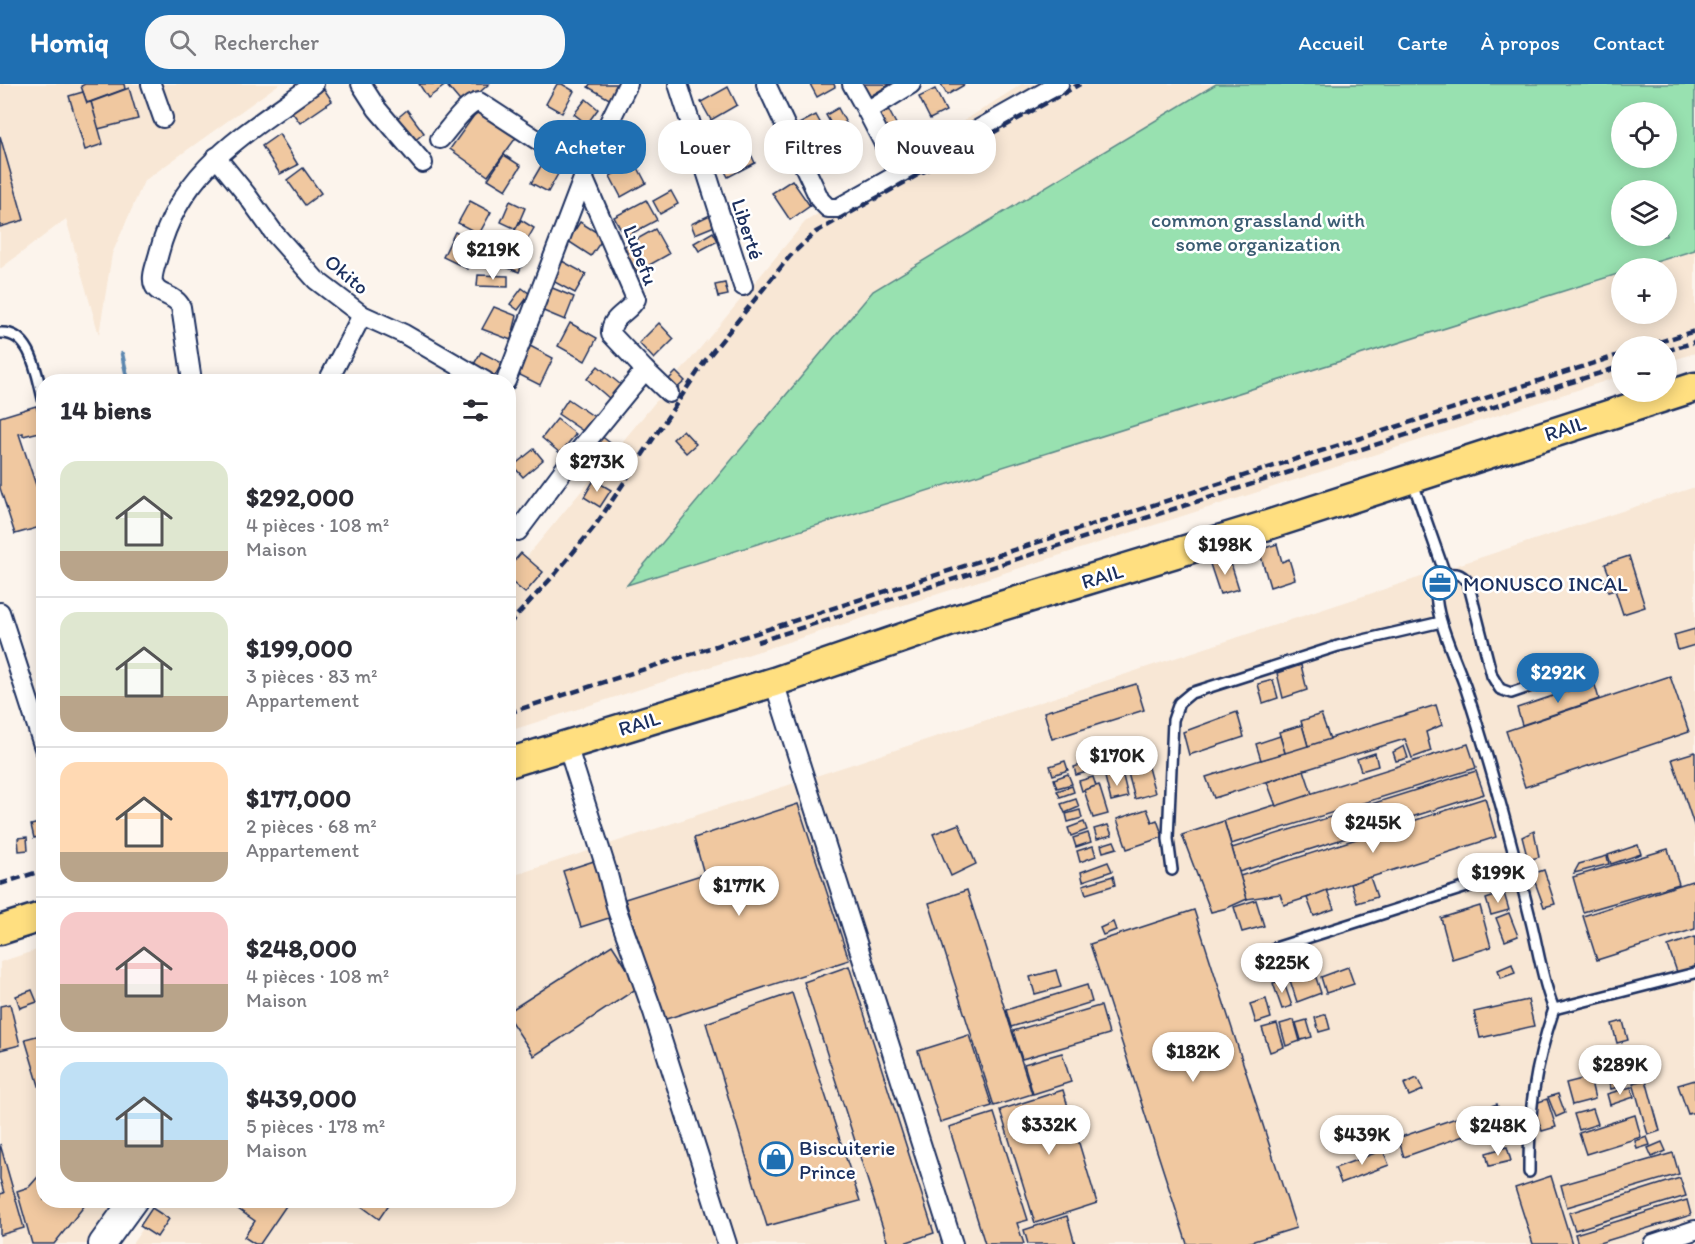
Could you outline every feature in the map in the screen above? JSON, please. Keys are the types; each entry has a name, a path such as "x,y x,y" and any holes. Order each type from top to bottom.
{"main road":[{"name":"RAIL","path":"516,761 774,682 952,621 1269,525 1695,387"},
{"path":"0,930 36,919"}],"street":[{"path":"151,84 163,118"},
{"path":"191,374 181,307 176,298 158,291 153,280 161,247 174,211 192,183 216,157 314,84"},
{"path":"361,84 377,110 423,163"},
{"path":"610,120 628,84"},
{"name":"Liberté","path":"678,84 743,286"},
{"path":"766,84 820,200 828,208 838,208 897,174"},
{"path":"852,84 875,126"},
{"path":"994,120 1059,84"},
{"path":"867,111 904,88"},
{"path":"440,139 474,102 478,102 534,138"},
{"name":"Okito","path":"216,157 274,233 316,280 362,315 404,334 473,374"},
{"path":"509,374 584,174"},
{"name":"Lubefu","path":"588,174 636,299 633,306 615,320 611,326 611,334 669,393"},
{"path":"331,374 362,315"},
{"path":"518,531 568,463 645,370"},
{"path":"0,612 36,723"},
{"path":"774,682 953,1244"},
{"path":"567,745 617,910 656,1022 726,1244"},
{"path":"102,1244 128,1208"},
{"path":"1653,1244 1695,1230"}],"lane":[{"path":"0,333 7,333 23,341 36,374"},
{"path":"1412,478 1444,574"},
{"path":"1444,574 1437,583 1436,593 1442,622 1491,768 1533,926 1548,997 1554,1009 1541,1049 1532,1089 1528,1122 1528,1172"},
{"path":"1444,574 1462,574 1468,582 1492,676 1500,689 1511,693 1582,669"},
{"path":"1172,870 1168,838 1173,720 1179,703 1191,693 1338,646 1442,622"},
{"path":"1275,948 1517,871"},
{"path":"1554,1009 1695,973"}],"shaded area":[{"path":"0,84 279,84 144,181 112,254 99,335 66,219 0,269"},
{"path":"1022,84 1695,84 1695,353 1677,359 1677,336 1611,336 1611,379 516,729 516,570 805,222 880,174 996,174 996,120 965,120"},
{"path":"1695,487 1695,1230 1651,1244 132,1244 157,1208 516,1208 516,875"},
{"path":"36,950 36,1208 121,1208 96,1244 0,1244 0,962"}],"green space":[{"name":"common grassland with some organization","path":"1216,84 1695,84 1695,250 1669,258 1611,258 1611,276 627,585 873,291"}],"building":[{"path":"85,84 124,84 125,89 87,103 81,86"},
{"path":"419,84 447,84 428,98"},
{"path":"452,84 489,84 464,106 448,87"},
{"path":"557,84 562,84 574,91 562,113 546,104"},
{"path":"590,84 620,84 611,100 588,87"},
{"path":"810,84 834,84 835,87 817,97"},
{"path":"855,84 891,84 864,100"},
{"path":"941,84 963,84 964,85 947,95"},
{"path":"728,87 737,105 711,120 701,102"},
{"path":"129,88 138,119 98,129 91,102"},
{"path":"324,89 332,101 300,123 292,112"},
{"path":"935,89 946,111 930,119 919,97"},
{"path":"83,92 87,103 91,102 103,144 85,150 69,96"},
{"path":"586,99 598,109 590,120 582,120 574,114"},
{"path":"480,107 518,135 488,176 450,149"},
{"path":"887,107 894,120 875,120 875,123 871,116"},
{"path":"838,108 844,120 829,120 826,115"},
{"path":"407,110 424,133 412,143 395,120"},
{"path":"816,115 819,120 806,120"},
{"path":"279,134 298,165 280,174 262,146"},
{"path":"0,136 24,220 0,227"},
{"path":"504,155 521,166 506,190 488,179"},
{"path":"303,168 321,193 305,205 287,180"},
{"path":"536,174 558,174 548,192 531,183"},
{"path":"641,174 646,183 621,197 610,176"},
{"path":"792,180 810,206 790,220 772,193"},
{"path":"671,191 678,204 660,214 653,201"},
{"path":"646,200 657,220 625,237 614,217"},
{"path":"470,201 491,212 479,234 458,223"},
{"path":"510,201 525,208 516,229 501,222"},
{"path":"712,214 717,225 695,234 691,224"},
{"path":"521,220 534,228 526,242 512,235"},
{"path":"580,222 604,237 591,256 568,241"},
{"path":"655,229 669,254 637,272 623,247"},
{"path":"455,232 480,245 468,269 443,257"},
{"path":"713,232 718,241 699,251 694,243"},
{"path":"493,236 528,250 519,272 484,259"},
{"path":"562,261 586,274 575,293 551,280"},
{"path":"478,275 508,276 508,287 477,286"},
{"path":"725,283 728,295 718,297 715,285"},
{"path":"550,287 574,297 565,320 541,310"},
{"path":"522,288 530,294 518,310 510,304"},
{"path":"494,307 517,316 511,340 482,329"},
{"path":"570,323 597,338 585,361 558,346"},
{"path":"659,323 674,339 654,359 639,343"},
{"path":"530,346 553,358 540,385 516,373"},
{"path":"481,352 502,363 496,374 480,374 471,369"},
{"path":"598,366 621,385 610,399 587,379"},
{"path":"676,372 685,381 675,390 666,382"},
{"path":"568,399 596,418 586,433 558,414"},
{"path":"36,406 36,433 23,436 23,433 19,434 36,485 36,528 15,534 0,488 0,417"},
{"path":"557,419 576,434 560,453 542,438"},
{"path":"683,430 696,444 686,453 673,439"},
{"path":"600,435 619,450 609,463 590,449"},
{"path":"534,449 543,460 523,477 516,469 516,464"},
{"path":"594,480 611,490 600,507 584,497"},
{"path":"1277,544 1282,562 1289,559 1295,579 1270,587 1259,550"},
{"path":"521,553 543,572 525,593 516,586 516,559"},
{"path":"1629,556 1645,607 1623,614 1615,590 1608,592 1604,579 1610,577 1605,564"},
{"path":"1229,557 1239,589 1220,594 1210,564"},
{"path":"1695,629 1695,645 1678,650 1674,635"},
{"path":"1301,665 1307,690 1283,698 1277,673"},
{"path":"1670,676 1689,732 1525,787 1506,731"},
{"path":"1273,680 1278,698 1263,703 1258,684"},
{"path":"1594,682 1599,699 1522,725 1517,708"},
{"path":"1136,684 1144,710 1052,739 1044,712"},
{"path":"1436,705 1442,725 1426,732 1431,751 1412,758 1405,739 1214,798 1206,777"},
{"path":"1237,712 1244,737 1189,755 1183,732"},
{"path":"1321,714 1330,739 1308,746 1301,721"},
{"path":"1302,725 1308,746 1285,753 1279,732"},
{"path":"1280,736 1285,753 1261,760 1256,744"},
{"path":"1141,742 1155,793 1135,799 1121,747"},
{"path":"1111,743 1116,760 1103,764 1098,747"},
{"path":"1468,744 1476,768 1231,844 1224,821"},
{"path":"1404,746 1408,758 1396,761 1393,752"},
{"path":"1695,752 1695,828 1672,759"},
{"path":"1375,753 1378,766 1361,771 1357,759"},
{"path":"1065,761 1068,770 1053,775 1050,766"},
{"path":"1089,762 1091,771 1076,775 1074,767"},
{"path":"1304,770 1312,794 1276,806 1267,782"},
{"path":"1476,771 1484,794 1239,872 1232,848"},
{"path":"1122,772 1128,797 1111,801 1105,777"},
{"path":"1068,774 1072,784 1057,788 1054,779"},
{"path":"1093,777 1096,786 1082,791 1079,781"},
{"path":"1099,785 1108,814 1093,818 1084,790"},
{"path":"1072,786 1074,792 1060,797 1057,791"},
{"path":"1485,798 1496,837 1284,905 1280,894 1247,899 1240,876"},
{"path":"1076,799 1079,807 1065,813 1061,804"},
{"path":"798,804 849,960 663,1020 625,899 704,874 694,838"},
{"path":"1147,809 1152,822 1157,820 1163,837 1127,849 1117,819"},
{"path":"1080,810 1082,818 1068,822 1066,814"},
{"path":"1224,821 1247,899 1211,912 1182,835"},
{"path":"1084,822 1087,830 1071,836 1068,828"},
{"path":"36,824 36,838 34,838 31,825"},
{"path":"959,824 976,864 951,876 933,834"},
{"path":"1108,825 1112,835 1097,839 1094,829"},
{"path":"1534,831 1539,857 1528,860 1522,837"},
{"path":"1088,833 1091,842 1076,847 1073,838"},
{"path":"27,837 28,850 19,851 18,838"},
{"path":"1114,841 1117,848 1103,852 1101,845"},
{"path":"1638,845 1641,854 1611,864 1608,855"},
{"path":"1093,846 1096,856 1080,862 1077,851"},
{"path":"1668,849 1679,884 1583,912 1573,877"},
{"path":"1607,856 1609,864 1574,873 1579,864"},
{"path":"594,861 612,917 581,927 563,871"},
{"path":"1108,862 1112,871 1083,881 1081,872"},
{"path":"1544,870 1555,904 1544,907 1532,874"},
{"path":"1113,876 1115,885 1086,894 1083,885"},
{"path":"1370,877 1377,897 1357,903 1351,884"},
{"path":"1695,880 1695,929 1597,960 1583,916"},
{"path":"967,890 1032,1094 994,1106 929,903"},
{"path":"1327,890 1334,909 1314,916 1307,898"},
{"path":"1504,893 1509,910 1491,915 1486,899"},
{"path":"1256,900 1264,926 1242,932 1234,907"},
{"path":"1480,906 1491,947 1452,959 1441,918"},
{"path":"1194,910 1296,1228 1244,1244 1187,1244 1090,944"},
{"path":"1509,913 1518,936 1505,941 1496,918"},
{"path":"1113,922 1116,930 1103,935 1100,928"},
{"path":"1695,937 1695,969 1678,975 1668,946"},
{"path":"1304,941 1321,993 1297,1002 1280,949"},
{"path":"612,945 639,987 534,1056 516,1029 516,1007"},
{"path":"1512,964 1515,973 1501,978 1498,970"},
{"path":"849,966 934,1233 901,1244 888,1244 804,982"},
{"path":"1348,967 1354,984 1326,993 1321,977"},
{"path":"1056,970 1061,987 1035,994 1030,977"},
{"path":"1283,980 1292,1006 1282,1009 1273,983"},
{"path":"1087,985 1092,1002 1011,1027 1006,1010"},
{"path":"32,990 36,1002 20,1008 16,996"},
{"path":"792,993 860,1201 767,1226 706,1023"},
{"path":"1266,999 1271,1018 1256,1023 1250,1004"},
{"path":"1528,1000 1534,1026 1480,1038 1474,1012"},
{"path":"10,1004 20,1045 0,1050 0,1006"},
{"path":"1101,1006 1109,1034 1022,1059 1013,1031"},
{"path":"1326,1014 1330,1029 1319,1032 1315,1018"},
{"path":"1294,1020 1300,1041 1286,1046 1280,1024"},
{"path":"1307,1020 1312,1037 1301,1040 1296,1023"},
{"path":"1623,1021 1628,1040 1617,1043 1612,1024"},
{"path":"1277,1024 1284,1047 1270,1052 1262,1028"},
{"path":"969,1035 992,1106 940,1122 918,1051"},
{"path":"36,1036 36,1076 25,1039"},
{"path":"1630,1048 1640,1077 1625,1083 1615,1053"},
{"path":"1062,1053 1071,1082 1033,1094 1024,1064"},
{"path":"1617,1070 1622,1086 1611,1089 1606,1073"},
{"path":"1590,1077 1595,1099 1572,1105 1566,1083"},
{"path":"1417,1078 1423,1090 1409,1096 1404,1084"},
{"path":"1646,1080 1660,1131 1648,1135 1633,1083"},
{"path":"1695,1080 1695,1112 1688,1114 1678,1085"},
{"path":"1631,1087 1634,1097 1610,1105 1607,1094"},
{"path":"1063,1090 1097,1203 1035,1223 1000,1110"},
{"path":"1558,1094 1565,1113 1556,1117 1548,1097"},
{"path":"1547,1099 1556,1127 1542,1131 1533,1104"},
{"path":"1497,1104 1503,1122 1404,1157 1398,1138"},
{"path":"1593,1109 1598,1124 1579,1130 1574,1114"},
{"path":"994,1113 1028,1220 1017,1223 1024,1244 985,1244 949,1127"},
{"path":"1635,1115 1641,1137 1586,1154 1579,1133"},
{"path":"1647,1137 1650,1145 1637,1149 1635,1141"},
{"path":"1662,1142 1666,1151 1652,1157 1648,1148"},
{"path":"0,1144 24,1228 0,1235 0,1194 4,1193 0,1179"},
{"path":"1507,1147 1511,1161 1489,1166 1486,1153"},
{"path":"1383,1150 1389,1165 1341,1183 1335,1168"},
{"path":"1673,1153 1679,1174 1567,1207 1561,1185"},
{"path":"1551,1176 1572,1244 1533,1244 1515,1188"},
{"path":"1680,1178 1686,1196 1575,1230 1569,1213"},
{"path":"36,1179 36,1208 83,1208 54,1244 32,1244 17,1191 29,1187"},
{"path":"1687,1200 1691,1215 1596,1244 1578,1244 1575,1234"},
{"path":"152,1208 169,1219 157,1237 140,1226"},
{"path":"236,1208 285,1208 260,1244 255,1244 244,1237 255,1221"},
{"path":"364,1208 387,1208 379,1219"},
{"path":"1067,1216 1075,1244 1028,1244 1024,1230"}],"waterway":[{"path":"122,354 126,374"}],"railway":[{"path":"516,616 595,526 705,361 790,256 816,232 1080,84"},
{"path":"1677,337 1695,331"},
{"path":"1677,348 1695,342"},
{"path":"516,710 1611,358"},
{"path":"757,642 1611,370"},
{"path":"0,884 36,873"}],"place":[{"name":"MONUSCO INCAL","path":"1440,583"},
{"name":"Biscuiterie Prince","path":"776,1159"}]}
